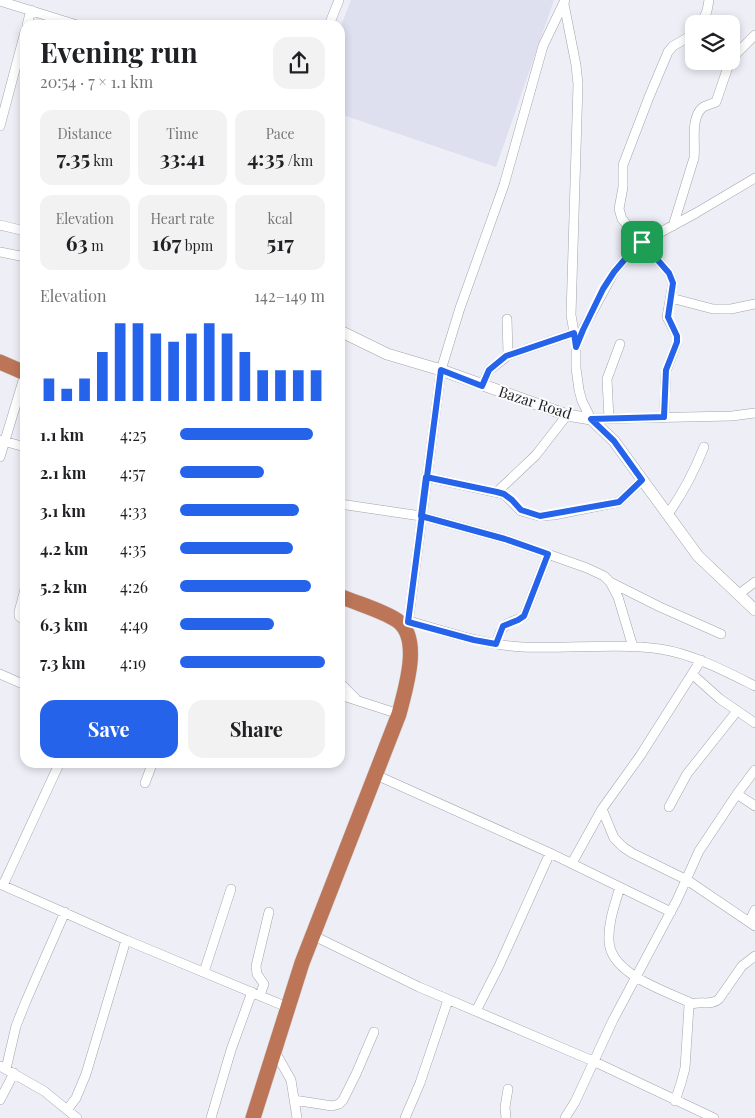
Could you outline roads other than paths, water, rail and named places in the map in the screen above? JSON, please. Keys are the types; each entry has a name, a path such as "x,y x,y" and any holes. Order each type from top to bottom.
{"highway":[{"path":"0,362 20,371"},
{"path":"253,1118 287,1007 399,714 410,664 408,626 345,598"}],"street":[{"path":"331,20 339,0"},
{"path":"705,15 709,0"},
{"path":"0,1 62,20"},
{"path":"564,2 578,84 572,306 576,368 580,396 591,419"},
{"path":"564,2 543,46 504,185 460,308 441,370 408,626 474,640 523,647 633,647 661,649 701,660 755,686"},
{"path":"28,20 31,10"},
{"path":"740,50 755,35"},
{"path":"664,417 666,370 677,342 677,336 668,317 673,283 672,277 619,214 623,188 623,165 668,52 673,46 685,39"},
{"path":"0,126 2,112 20,49"},
{"path":"673,226 694,158 696,149 693,134 699,112 702,108 716,102 727,70"},
{"path":"576,347 586,323 614,272 637,245 755,178"},
{"path":"0,225 20,230"},
{"path":"0,252 20,256"},
{"path":"671,298 712,309 731,309 755,304"},
{"path":"506,319 508,346 506,356"},
{"name":"Bazar Road","path":"345,333 387,354 441,370 482,386 567,414 591,419 732,416 755,413"},
{"path":"482,386 489,370 506,356 574,333"},
{"path":"609,418 607,379 620,344"},
{"path":"0,457 3,441 20,388"},
{"path":"497,492 536,455 567,414"},
{"name":"Bazar Road","path":"591,419 614,441 698,556 755,610"},
{"path":"3,441 20,445"},
{"path":"668,514 688,484 704,447"},
{"path":"426,477 504,494 521,510 540,516 619,502 642,480"},
{"path":"345,505 421,516 505,539 587,568 604,576 610,582 618,597 633,647"},
{"path":"496,644 503,626 524,616 548,554"},
{"path":"610,582 721,634"},
{"path":"739,594 755,582"},
{"path":"572,864 602,809 640,756 701,660"},
{"path":"0,674 20,683"},
{"path":"692,674 720,699 755,723"},
{"path":"345,688 358,701"},
{"path":"345,697 399,714"},
{"path":"669,807 687,774 737,710"},
{"path":"57,768 1,884 126,940 287,1007"},
{"path":"145,783 150,768"},
{"path":"565,1118 575,1102 593,1061 671,912 699,851 755,770"},
{"path":"376,775 550,853 671,912"},
{"path":"737,794 755,806"},
{"path":"602,809 614,838 632,853 687,880 752,924 755,910"},
{"path":"476,1011 503,958 550,853"},
{"path":"620,887 610,927 609,949 615,960 636,978 691,1004 716,1002 742,966 755,956"},
{"path":"204,972 231,889"},
{"path":"65,912 26,1000 3,1067 44,1091 77,1118"},
{"path":"211,1118 231,1050 256,993 264,984 257,974 256,966 269,912"},
{"path":"314,936 448,1000 593,1061 714,1118"},
{"path":"67,1110 76,1098 86,1074 126,940"},
{"path":"405,1118 420,1083 448,1000"},
{"path":"675,1101 685,1068 688,1012 691,1004"},
{"path":"294,1100 332,1106 339,1104 343,1100 356,1074 374,1032"},
{"path":"274,1049 290,1080 297,1118"},
{"path":"0,1100 14,1073"},
{"path":"506,1118 505,1106 508,1089"}]}
